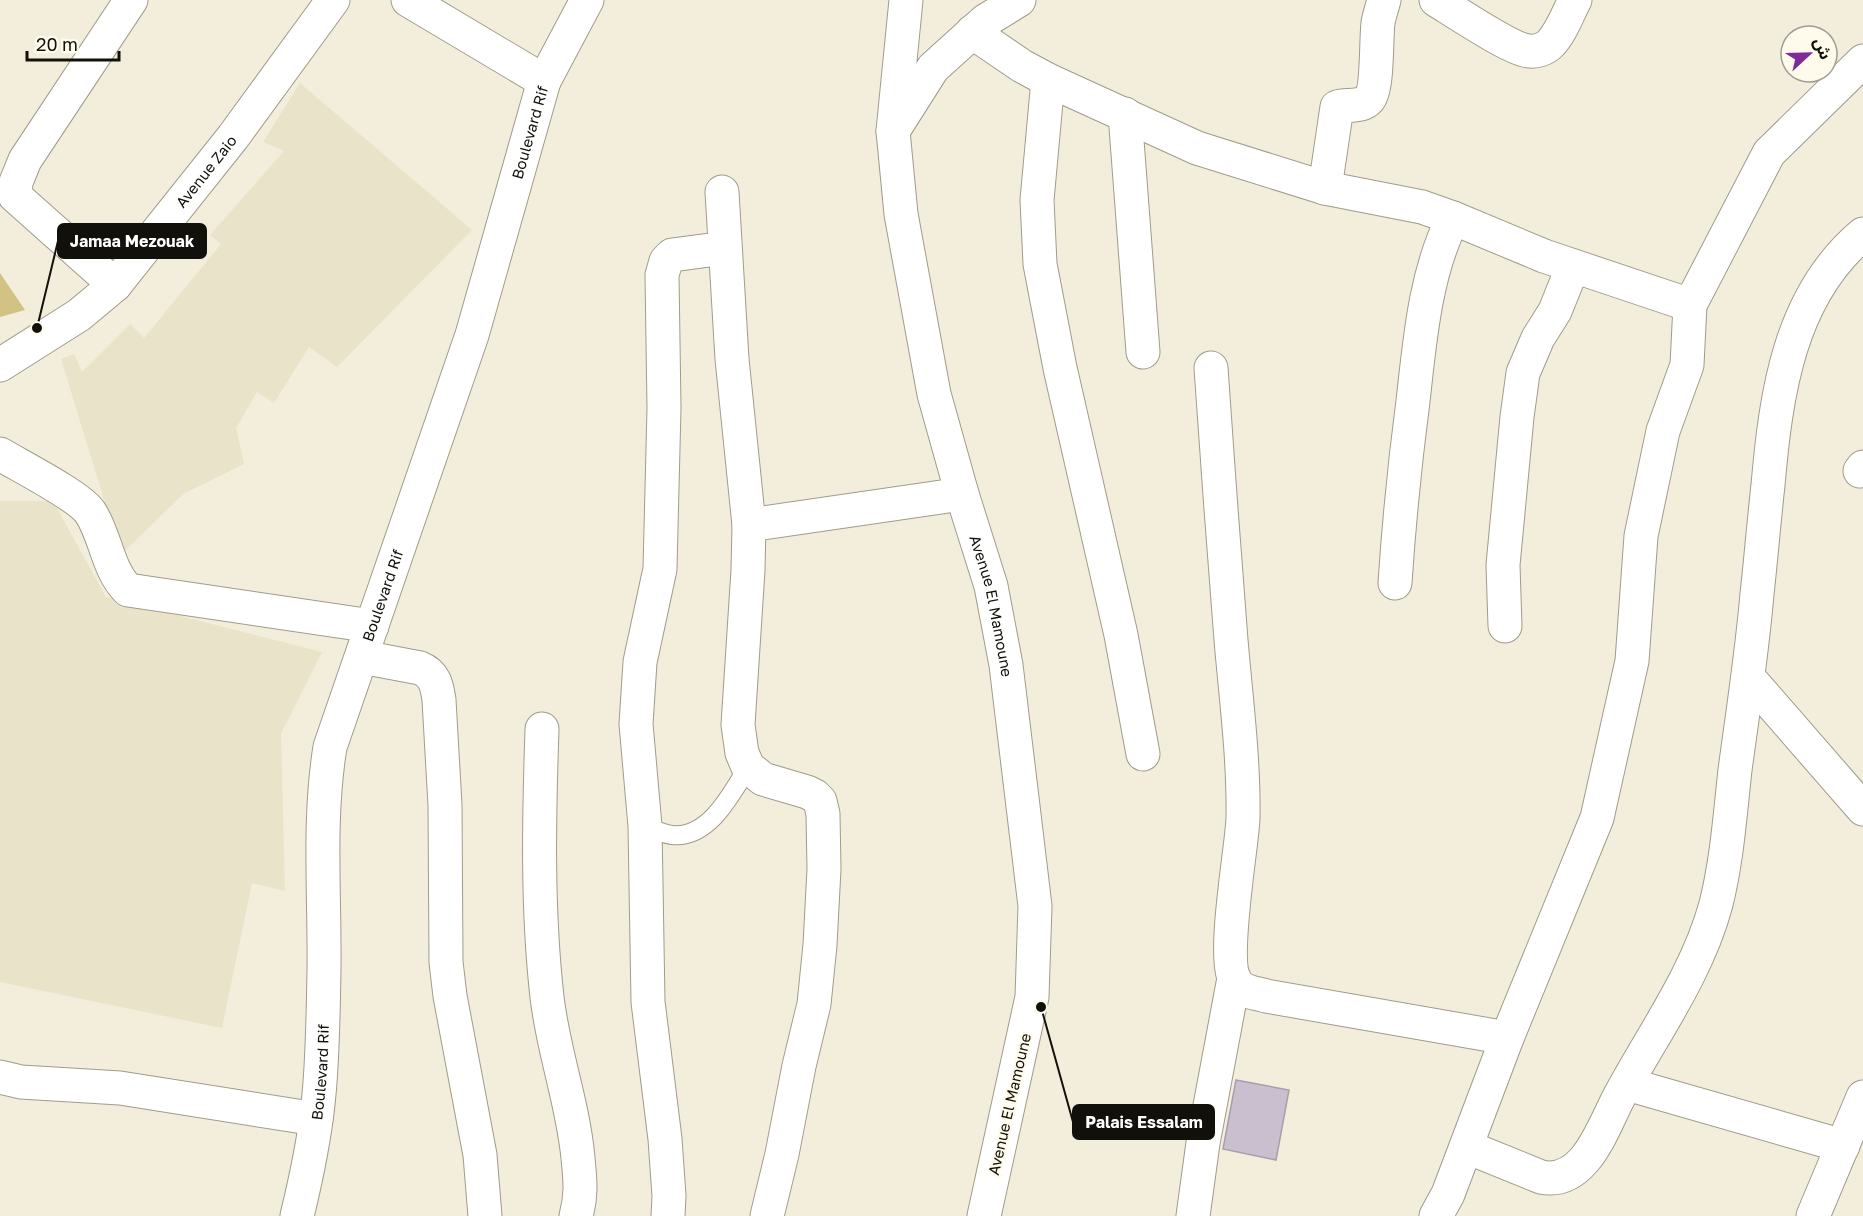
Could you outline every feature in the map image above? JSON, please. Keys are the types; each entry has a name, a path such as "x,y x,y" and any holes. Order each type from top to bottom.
{"street":[{"name":"Avenue Zaio","path":"0,365 79,315 115,285 199,181 333,0"},
{"path":"408,0 544,81"},
{"name":"Boulevard Rif","path":"297,1216 316,1119 323,1031 322,861 324,785 330,747 472,335 544,81 587,0"},
{"name":"Avenue El Mamoune","path":"906,0 893,131 901,214 934,394 990,586 1005,665 1035,906 1032,997 984,1216"},
{"path":"893,131 933,68 985,21 1019,0"},
{"path":"1325,188 1337,107 1360,104 1369,99 1371,94 1376,63 1378,23 1384,0"},
{"path":"1436,0 1508,43 1526,51 1536,51 1550,45 1575,0"},
{"path":"115,285 15,196 16,182 25,160 119,4"},
{"path":"972,32 1022,66 1048,80 1197,148 1325,188 1422,207 1544,256 1690,305"},
{"path":"1437,1216 1467,1147 1508,1038 1597,818 1632,661 1641,536 1663,431 1687,365 1690,305 1769,153 1863,61"},
{"path":"1048,80 1037,200 1040,264 1060,368 1121,635 1143,754"},
{"path":"1125,114 1143,352"},
{"path":"722,192 738,437 748,525 748,570 738,725 742,753 748,767 764,779 815,796 820,801 823,814 820,945 814,1004 767,1216"},
{"path":"1395,584 1399,514 1424,317 1433,268 1441,241 1453,218"},
{"path":"1467,1147 1541,1177 1552,1179 1563,1177 1578,1167 1594,1146 1672,1008 1696,960 1715,906 1724,868 1748,677 1773,424 1786,359 1801,318 1825,275 1845,249 1863,234"},
{"path":"668,1216 669,1196 664,1130 648,1002 645,826 636,724 637,691 640,663 660,569 664,408 662,275 666,261 672,255 725,248"},
{"path":"1505,626 1503,565 1523,373 1538,338 1555,311 1573,266"},
{"path":"1211,368 1221,521 1242,764 1243,820 1234,889 1230,963 1234,978 1243,989 1266,996 1508,1038"},
{"path":"0,454 83,505 100,530 116,572 128,590 367,641 428,671 436,684 439,699 446,805 446,962 450,996 480,1155 485,1216"},
{"path":"748,525 962,494"},
{"path":"1748,677 1863,809"},
{"path":"542,729 538,842 543,943 550,1021 568,1093 575,1134 582,1196 576,1216"},
{"path":"1192,1216 1203,1143 1234,978"},
{"path":"0,1077 21,1082 120,1088 316,1119"},
{"path":"1627,1084 1843,1146"},
{"path":"1813,1216 1863,1097"}],"lane":[{"path":"645,826 672,835 691,833 704,825 718,810 748,767"}],"shaded area":[{"path":"300,83 472,230 337,367 309,347 274,403 257,392 236,428 244,464 183,494 121,555 61,359 74,354 82,372 130,324 144,338 221,244 210,235 284,151 263,142"},
{"path":"0,273 25,310 0,317"},
{"path":"0,501 53,501 106,597 322,652 281,734 285,891 252,883 222,1028 0,982"}],"building":[{"path":"1236,1080 1289,1090 1276,1160 1223,1149"}],"place":[{"name":"Jamaa Mezouak","path":"37,328"},
{"name":"Palais Essalam","path":"1041,1007"}]}
